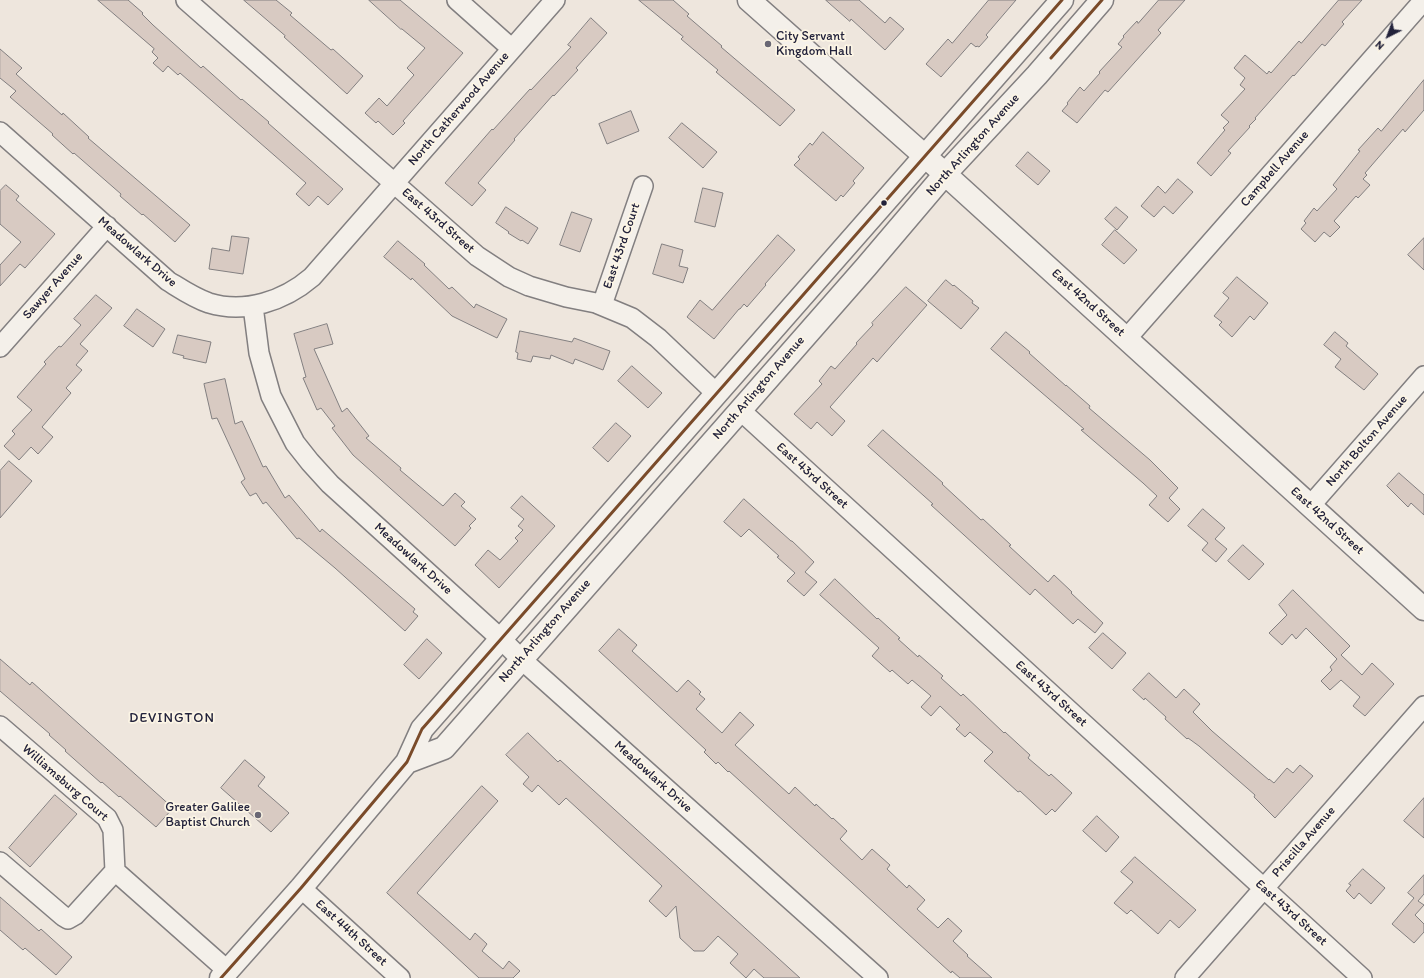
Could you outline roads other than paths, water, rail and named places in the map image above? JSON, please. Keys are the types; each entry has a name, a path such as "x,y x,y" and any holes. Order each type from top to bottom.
{"main road":[{"name":"East 42nd Street","path":"749,0 945,174 1424,609"},
{"name":"North Arlington Avenue","path":"224,974 301,888 407,762 422,729 1062,0"},
{"name":"North Arlington Avenue","path":"407,762 444,748 945,174 1102,0"}],"street":[{"name":"East 43rd Street","path":"186,0 477,256 508,277 544,292 602,305 632,318 658,338 717,394"},
{"path":"457,0 512,49"},
{"name":"North Catherwood Avenue","path":"253,306 267,303 282,297 306,282 555,0"},
{"name":"Campbell Avenue","path":"1126,338 1424,0"},
{"name":"Meadowlark Drive","path":"0,132 168,281 187,293 215,304 253,306 259,353 271,396 296,443 310,462 330,484 501,639 521,659 878,978"},
{"name":"East 43rd Court","path":"602,305 643,186"},
{"name":"Sawyer Avenue","path":"0,347 107,226"},
{"name":"North Bolton Avenue","path":"1310,506 1424,376"},
{"name":"East 43rd Street","path":"740,410 1362,978"},
{"name":"Priscilla Avenue","path":"1185,978 1424,706"},
{"name":"Williamsburg Court","path":"0,726 108,818 113,830 114,871"},
{"path":"0,862 68,919 75,916 114,871 224,974"},
{"name":"East 44th Street","path":"301,888 400,978"}],"place":[{"name":"City Servant Kingdom Hall","path":"768,44"},
{"name":"Greater Galilee Baptist Church","path":"258,815"}],"district":[{"name":"DEVINGTON","path":"172,718"}]}
